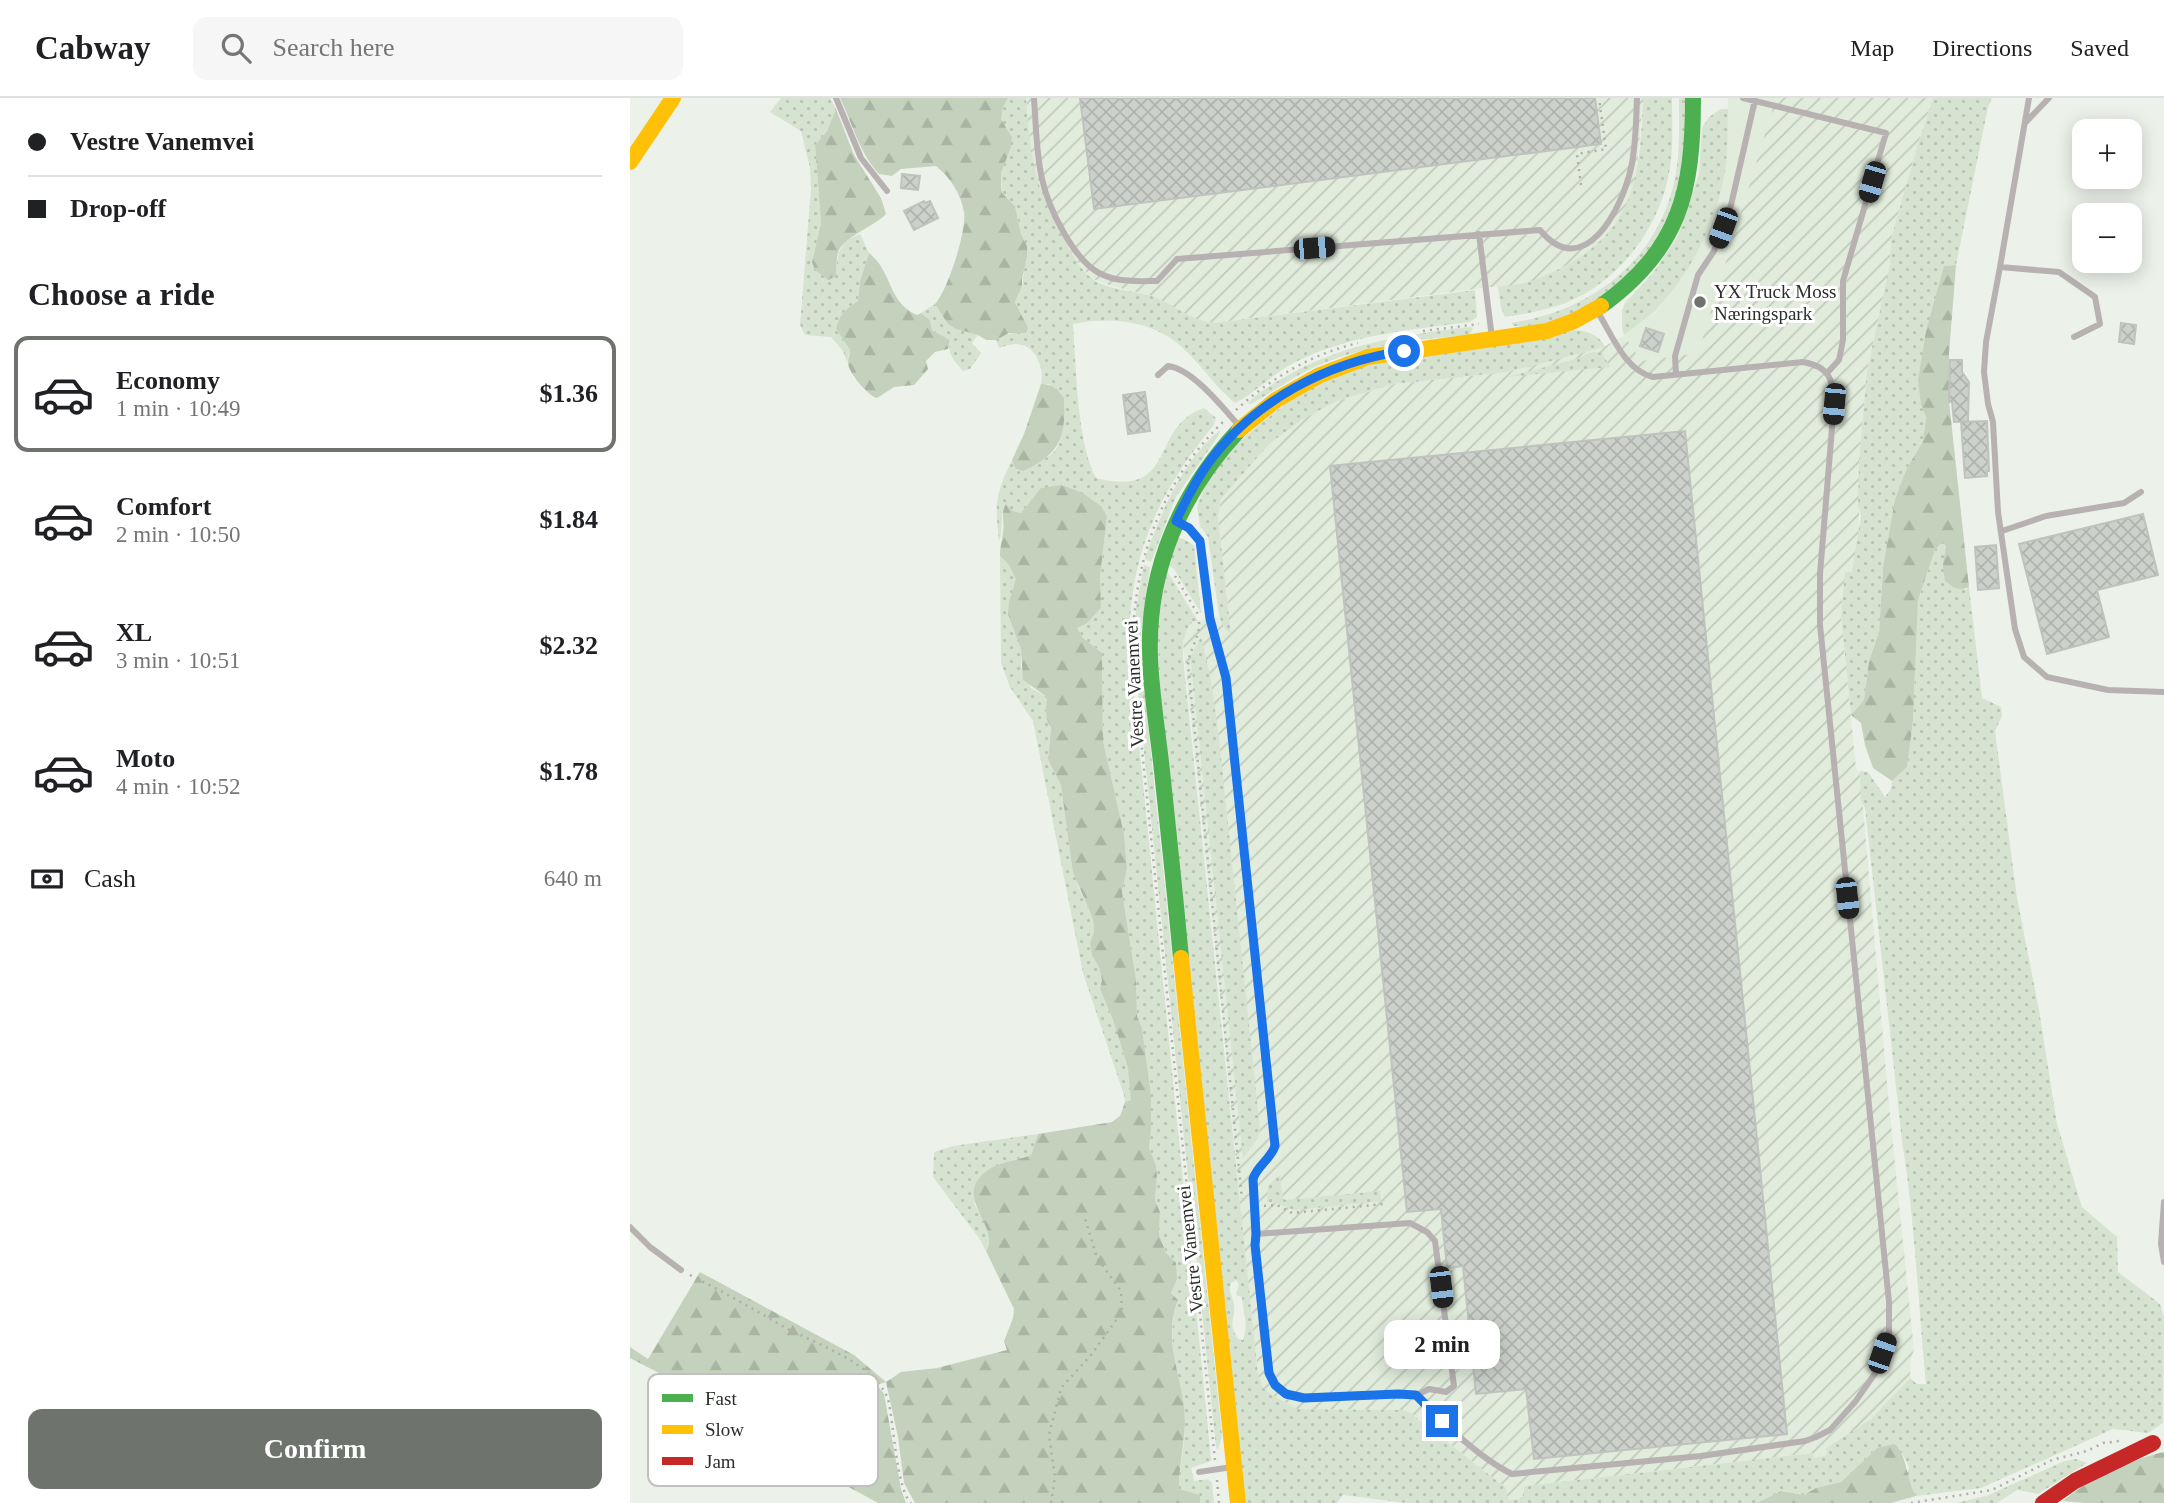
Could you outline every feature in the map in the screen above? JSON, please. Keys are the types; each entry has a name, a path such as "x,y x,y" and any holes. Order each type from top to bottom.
{"street":[{"path":"630,162 673,98"},
{"name":"Vestre Vanemvei","path":"1238,1503 1152,681 1149,630 1158,566 1176,521 1235,422 1255,414 1297,387 1342,366 1377,355 1547,331 1568,324 1596,309 1629,287 1657,255 1674,226 1690,172 1693,98"},
{"path":"2043,1503 2075,1481 2159,1439"}],"lane":[{"path":"836,98 861,158 887,191"},
{"path":"1034,98 1042,181 1062,228 1088,266 1102,275 1121,281 1157,281 1177,258 1479,234 1540,230 1551,243 1566,249 1587,245 1615,212 1625,189 1631,167 1637,98"},
{"path":"1743,98 1886,133 1843,281 1843,340 1839,360 1827,373"},
{"path":"2029,98 1986,342 1984,372 1993,422 1998,512 2015,629 2024,657 2048,677 2108,690 2164,692"},
{"path":"2026,122 2049,98"},
{"path":"1676,374 1675,356 1698,275 1714,251 1731,205 1755,100"},
{"path":"1479,234 1492,340"},
{"path":"2000,267 2059,272 2095,297 2100,324 2074,337"},
{"path":"1416,1395 1442,1421 1499,1468 1511,1474 1701,1456 1805,1441 1830,1430 1876,1372 1889,1335 1889,1302 1820,625 1820,574 1834,404 1833,384 1827,373 1815,365 1803,362 1653,377 1640,374 1627,362 1596,309"},
{"path":"1158,374 1168,366 1182,370 1235,422"},
{"path":"2002,531 2046,516 2124,503 2141,492"},
{"path":"1176,521 1189,528 1200,541 1210,619 1226,678 1275,1146 1273,1153 1255,1172 1253,1179 1255,1245 1269,1373 1275,1385 1286,1394 1304,1398 1416,1395 1429,1389 1446,1392 1454,1386 1435,1241 1427,1232 1410,1223 1256,1234"},
{"path":"2164,1202 2161,1244 2164,1262"},
{"path":"630,1227 650,1247 681,1270"},
{"path":"1199,1472 1234,1466"}],"path":[{"path":"1581,185 1577,154 1606,149 1599,98"},
{"path":"1415,332 1490,323"},
{"path":"1219,1503 1133,663 1133,613 1142,562 1155,522 1170,492 1204,442 1235,422 1262,388 1292,369 1337,349 1365,341"},
{"path":"1142,562 1171,570 1199,617 1199,631 1188,665 1243,1206"},
{"path":"1264,1206 1277,1205 1292,1213 1384,1204"},
{"path":"1051,1503 1055,1478 1049,1435 1061,1388 1091,1355 1122,1312 1121,1291 1097,1258 1084,1215"},
{"path":"681,1270 841,1356 869,1374"},
{"path":"878,1382 884,1388 888,1399 901,1484 911,1503"},
{"path":"1911,1503 1992,1490 2052,1460 2087,1451 2103,1443 2127,1441"}],"shaded area":[{"path":"781,98 830,98 836,109 827,131 815,145 821,223 812,262 836,276 840,250 852,237 860,234 869,253 860,281 858,301 844,312 836,329 850,350 847,362 843,351 831,337 805,335 800,325 811,189 810,168 801,131 770,112"},
{"path":"1008,98 1026,98 1032,155 1047,205 1079,264 1090,277 1103,285 1151,296 1195,318 1214,323 1475,290 1477,317 1470,322 1377,335 1332,347 1288,366 1235,403 1186,351 1161,333 1148,327 1118,321 1073,324 1081,425 1096,478 1122,482 1140,479 1152,470 1175,430 1187,417 1204,408 1216,418 1176,476 1150,527 1135,582 1129,644 1211,1458 1211,1461 1191,1468 1194,1481 1208,1479 1212,1483 1214,1503 1200,1503 1200,1495 1179,1489 1185,1424 1172,1332 1178,1300 1171,1293 1176,1279 1159,1234 1160,1212 1155,1200 1156,1165 1149,1148 1151,1095 1142,1028 1137,1016 1136,979 1122,892 1127,868 1124,834 1103,741 1102,653 1083,638 1077,628 1101,608 1100,577 1107,516 1042,488 1021,513 1013,511 1006,504 999,542 998,500 1002,482 1012,460 1015,468 1053,453 1061,435 1064,411 1064,398 1049,384 1041,384 1040,364 1033,352 1016,344 999,348 996,340 1028,328 1015,302 1022,286 1027,246 1021,234 1015,206 1002,193 1001,173 1011,147 1008,130 1001,119"},
{"path":"1026,98 1643,98 1637,168 1629,203 1605,239 1573,262 1539,279 1511,287 1498,286 1214,323 1196,321 1152,296 1091,278 1075,258 1052,219 1038,186 1031,156"},
{"path":"1643,98 1672,98 1670,168 1663,198 1645,235 1619,268 1586,293 1553,307 1505,317 1498,286 1529,282 1559,269 1585,254 1619,219 1635,176"},
{"path":"1679,98 1685,98 1682,173 1671,212 1652,246 1626,275 1586,306 1545,323 1514,326 1511,323 1540,317 1593,294 1616,278 1636,258 1653,235 1666,209 1675,179"},
{"path":"1728,98 1776,98 1699,353 1641,361 1624,335 1661,305 1680,280 1707,231 1715,211 1726,162"},
{"path":"1776,98 1933,98 1891,239 1890,264 1867,371 1859,461 1859,535 1852,573 1846,572 1841,615 1856,768 1860,773 1914,1350 1910,1378 1871,1419 1826,1448 1827,1455 1815,1458 1813,1453 1526,1486 1522,1499 1509,1500 1506,1488 1409,1412 1297,1409 1262,1386 1258,1375 1244,1245 1183,642 1190,622 1221,617 1223,626 1229,616 1218,517 1221,499 1269,444 1303,419 1337,401 1394,384 1508,372 1604,347 1624,335 1641,361 1698,353"},
{"path":"1933,98 1992,98 1956,265 1944,266 1921,405 1926,417 1923,441 1906,470 1895,499 1883,567 1879,632 1869,661 1864,700 1851,715 1841,615 1845,572 1852,572 1861,516 1858,505 1859,461 1867,371 1890,264 1891,239"},
{"path":"1721,109 1728,109 1726,163 1712,220 1695,256 1673,289 1653,313 1624,335 1622,310 1625,303 1653,273 1678,236 1699,174 1702,128 1709,117"},
{"path":"935,304 952,325 978,335 972,343 981,353 970,369 963,371 950,353 950,340 932,330 930,320 921,313"},
{"path":"1471,327 1473,329 1469,335 1403,342 1338,358 1297,376 1251,404 1248,403 1269,386 1305,366 1351,349 1398,337"},
{"path":"1571,330 1591,334 1605,347 1508,372 1394,384 1337,401 1303,419 1269,444 1221,499 1218,517 1231,635 1223,626 1219,615 1208,537 1200,526 1197,507 1207,479 1230,449 1291,399 1332,377 1377,363"},
{"path":"1593,352 1602,353 1610,367 1507,377 1573,360"},
{"path":"1220,430 1176,497 1151,562 1145,559 1174,489 1195,456"},
{"path":"1181,538 1194,545 1201,613 1174,569 1167,564 1177,539"},
{"path":"1942,541 1947,546 1943,565 1965,590 1969,587 1982,698 2001,707 2002,716 1995,731 2017,898 2039,1010 2057,1124 2082,1207 2117,1237 2118,1272 2160,1304 2164,1317 2163,1423 2148,1433 2113,1429 1981,1488 1916,1496 1906,1477 1909,1467 1902,1453 1877,1448 1841,1482 1816,1488 1804,1495 1781,1491 1757,1503 1406,1503 1343,1495 1337,1503 1246,1503 1160,689 1157,625 1167,571 1198,621 1190,622 1183,642 1183,657 1258,1375 1262,1386 1297,1409 1409,1412 1506,1488 1509,1500 1522,1499 1525,1486 1813,1453 1815,1458 1827,1455 1826,1448 1871,1419 1910,1378 1917,1384 1926,1384 1910,1201 1865,808 1861,801 1860,771 1868,772 1885,797 1891,789 1892,781 1907,767 1913,721 1918,600 1935,550","holes":["1236,1280 1239,1284 1236,1295 1242,1297 1246,1323 1243,1340 1238,1339 1232,1324 1234,1310 1230,1286"]},
{"path":"1000,556 1017,579 1009,602 1021,649 1021,667 1031,688 1047,697 1046,716 1051,726 1048,760 1061,785 1078,886 1093,919 1094,931 1090,943 1092,956 1099,967 1102,980 1100,989 1128,1068 1132,1087 1131,1100 1125,1102 1083,973 1033,721 1010,687 1001,663"},
{"path":"1144,565 1150,567 1141,632 1147,715 1222,1436 1218,1450 1135,664 1136,608"},
{"path":"1201,637 1210,675 1219,738 1260,1130 1258,1138 1243,1158 1191,663 1191,656"},
{"path":"1038,1134 1031,1155 1000,1164 974,1203 988,1233 986,1251 933,1177 934,1152 953,1146"},
{"path":"1278,1176 1283,1199 1287,1200 1380,1191 1381,1201 1296,1210 1267,1202 1268,1186"},
{"path":"2076,1459 2087,1463 2038,1494 2017,1490 1997,1503 1956,1503 1986,1496 2065,1461"}],"green space":[{"path":"840,98 1008,98 1001,119 1012,137 1001,173 1001,185 1002,193 1015,206 1021,234 1027,246 1022,286 1015,302 1028,328 1026,333 1009,333 996,340 986,340 948,324 935,304 951,273 963,232 964,212 958,192 936,166 901,169 892,176 879,174 861,147"},
{"path":"836,109 854,155 881,198 886,214 841,247 837,256 836,276 828,280 815,270 812,262 821,223 815,145 827,131"},
{"path":"869,253 877,261 900,302 917,315 921,313 930,320 932,330 950,340 948,349 935,352 926,361 928,369 914,385 894,387 877,398 854,377 848,362 850,350 836,329 844,312 858,301 860,281"},
{"path":"1956,265 1949,354 1949,401 1969,587 1959,589 1945,581 1943,565 1946,546 1942,542 1935,550 1918,600 1913,721 1907,767 1892,781 1873,768 1861,723 1851,715 1864,700 1869,661 1879,632 1883,567 1895,499 1906,470 1923,441 1926,417 1921,405 1918,380 1926,331 1944,266"},
{"path":"1041,384 1054,388 1064,398 1062,434 1053,451 1023,471 1015,468 1012,460"},
{"path":"1061,485 1081,492 1101,506 1107,516 1100,577 1101,608 1087,623 1077,628 1083,638 1102,653 1103,741 1124,834 1127,868 1122,892 1136,979 1137,1016 1142,1028 1151,1095 1149,1148 1156,1165 1155,1200 1160,1212 1159,1234 1166,1253 1176,1263 1177,1279 1171,1293 1178,1300 1172,1332 1185,1423 1179,1489 1200,1495 1200,1503 915,1503 904,1483 898,1437 886,1382 901,1372 937,1368 1007,1350 1004,1341 1014,1309 986,1251 988,1232 975,1203 976,1183 994,1166 1031,1155 1038,1134 1112,1122 1120,1116 1125,1102 1131,1100 1128,1068 1100,989 1102,980 1099,967 1092,956 1090,943 1094,931 1093,919 1073,872 1061,785 1048,760 1051,727 1046,717 1047,697 1023,680 1021,649 1008,614 1016,579 1009,565 1000,556 1003,511 1006,504 1013,511 1021,513 1041,488"},
{"path":"700,1272 854,1355 877,1374 661,1374 630,1358 630,1347 648,1359"},
{"path":"878,1375 886,1382 878,1385"},
{"path":"878,1386 884,1394 901,1489 906,1503 878,1503 847,1486 878,1486"},
{"path":"1895,1444 1903,1456 1916,1496 1891,1503 1757,1503 1781,1491 1804,1495 1816,1488 1841,1482 1877,1448"},
{"path":"2164,1452 2164,1503 2063,1501 2111,1471"}],"building":[{"path":"1080,98 1595,98 1601,144 1094,209"},
{"path":"902,174 920,176 918,190 901,188"},
{"path":"924,201 930,201 938,218 914,230 904,211"},
{"path":"2121,323 2136,325 2134,344 2119,342"},
{"path":"1646,328 1664,334 1658,352 1640,346"},
{"path":"1950,360 1962,360 1962,372 1969,382 1968,421 1954,422 1952,402 1949,402"},
{"path":"1145,392 1150,431 1128,434 1123,395"},
{"path":"1987,421 1989,471 1987,476 1965,478 1961,422"},
{"path":"1685,431 1787,1434 1534,1459 1526,1389 1476,1394 1463,1266 1447,1268 1441,1209 1407,1212 1330,466"},
{"path":"2143,514 2158,575 2097,590 2109,637 2047,654 2019,544"},
{"path":"1996,545 1999,588 1978,590 1975,547"}],"traffic: fast":[{"path":"1601,306 1628,285 1649,263 1677,216 1690,162 1693,98"},
{"path":"1181,958 1150,656 1154,593 1172,534 1185,506 1200,479 1239,430"}],"traffic: slow":[{"path":"630,162 673,98"},
{"path":"1239,430 1276,400 1320,375 1368,357 1547,331 1574,321 1601,306"},
{"path":"1181,958 1238,1503"}],"traffic: jam":[{"path":"2043,1503 2075,1481 2153,1443"}],"place":[{"name":"YX Truck Moss Næringspark","path":"1700,302"}],"route":[{"path":"1404,351 1377,355 1322,374 1255,414 1229,438 1207,465 1176,521 1189,528 1200,541 1210,619 1226,678 1241,812 1275,1146 1273,1153 1255,1172 1253,1179 1255,1245 1269,1373 1275,1385 1286,1394 1304,1398 1416,1395 1442,1421"}]}
